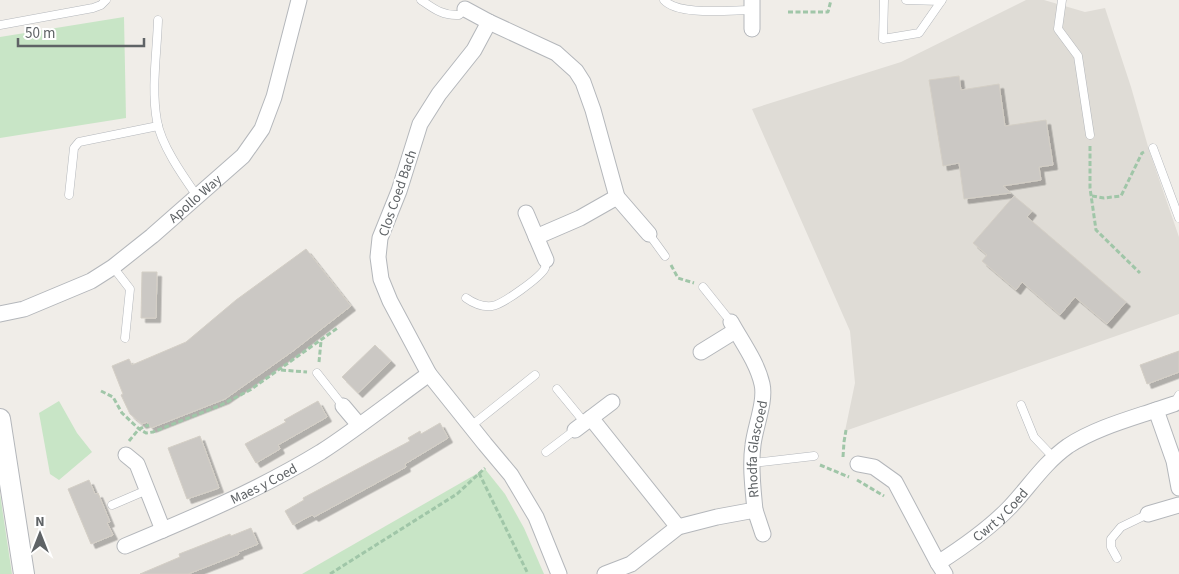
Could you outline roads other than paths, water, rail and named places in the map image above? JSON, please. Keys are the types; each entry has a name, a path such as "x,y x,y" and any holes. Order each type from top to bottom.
{"street":[{"name":"Apollo Way","path":"0,314 24,309 66,292 91,281 113,267 152,236 243,156 262,129 274,96 299,0"},
{"path":"752,5 752,29"},
{"path":"466,9 489,22 556,53 576,71 583,82 593,110 617,198 649,234"},
{"name":"Clos Coed Bach","path":"489,22 474,50 438,94 420,124 399,191 380,238 378,257 381,279 390,302 429,374 511,475 536,517 559,574"},
{"path":"536,237 580,218 617,198"},
{"path":"526,213 546,260"},
{"path":"701,352 733,326"},
{"name":"Rhodfa Glascoed","path":"605,574 634,569 678,527 716,517 755,510 752,446 763,403 763,386 757,370 733,326"},
{"name":"Maes y Coed","path":"124,546 221,505 278,476 321,451 429,374"},
{"name":"Cwrt y Coed","path":"941,569 1001,516 1036,475 1068,446 1092,433 1156,410 1176,399"},
{"path":"612,402 584,424 678,527"},
{"path":"343,406 359,425"},
{"path":"1156,410 1174,461 1179,488"},
{"path":"0,419 24,574"},
{"path":"126,449 137,464 163,530"},
{"path":"848,463 874,467 884,472 895,482 941,569"},
{"path":"1148,514 1179,505"},
{"path":"755,510 763,534"}],"lane":[{"path":"0,25 92,8 106,0"},
{"path":"421,0 438,12 448,16 459,15 466,9"},
{"path":"664,0 672,7 685,10 752,5"},
{"path":"884,0 883,40 919,33 942,1"},
{"path":"906,0 942,1"},
{"path":"1062,0 1058,29 1078,56 1090,135"},
{"path":"158,20 155,101 158,126 181,174 197,196"},
{"path":"69,195 74,148 79,142 158,126"},
{"path":"1153,148 1179,218"},
{"path":"649,234 665,256"},
{"path":"466,298 483,306 506,301 540,275 545,267 546,260"},
{"path":"113,267 130,289 125,338"},
{"path":"704,287 733,326"},
{"path":"317,373 343,406"},
{"path":"471,426 534,375"},
{"path":"546,452 584,424 557,389"},
{"path":"1021,405 1034,437 1054,458"},
{"path":"752,463 814,456"},
{"path":"112,505 147,490"},
{"path":"1117,558 1111,547 1111,539 1121,527 1148,514"}]}
